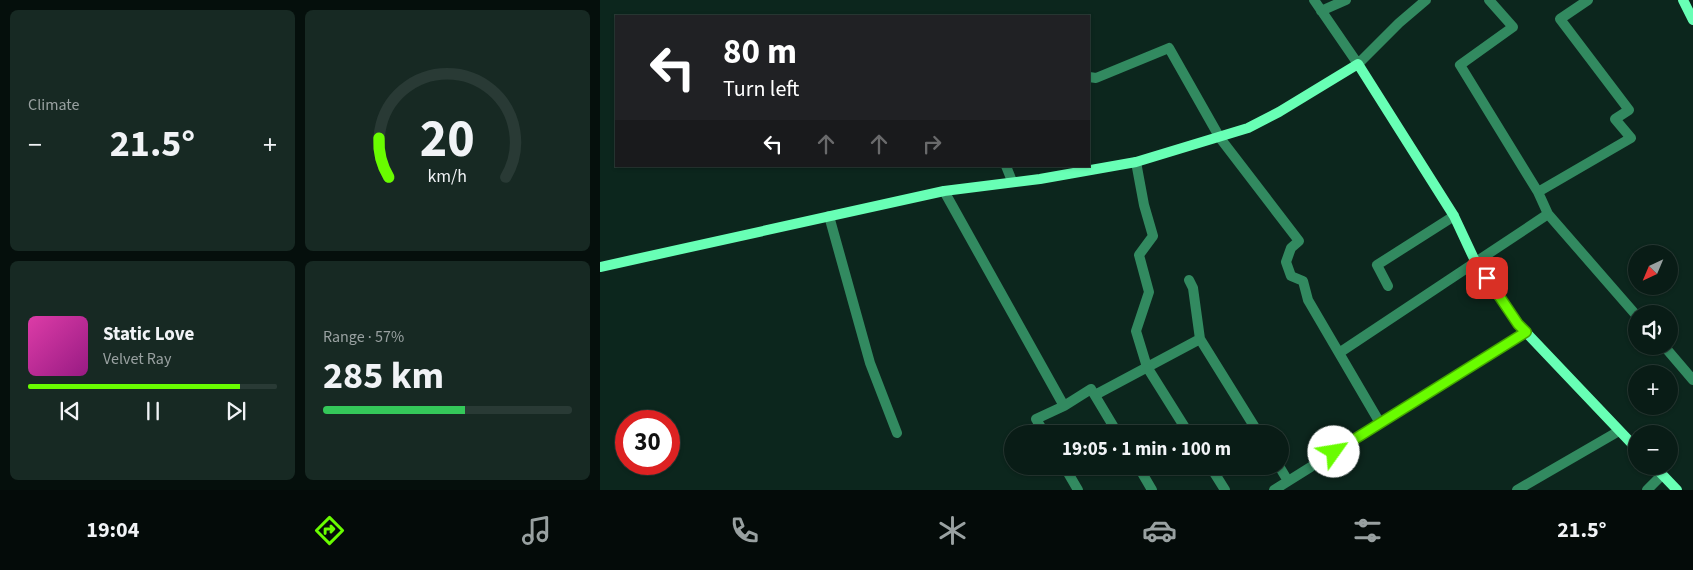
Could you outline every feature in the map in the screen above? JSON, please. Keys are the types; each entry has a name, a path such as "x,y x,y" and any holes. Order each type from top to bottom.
{"main road":[{"path":"1683,0 1693,20"},
{"path":"600,267 944,191 1136,162 1248,128 1279,112 1358,64 1454,216 1476,263 1518,324 1628,440"},
{"path":"1662,475 1677,490"}],"street":[{"path":"1314,0 1358,64 1399,23 1426,0"},
{"path":"1321,10 1346,0"},
{"path":"1489,0 1513,27 1460,65 1538,192 1548,214 1628,306"},
{"path":"1538,192 1631,138 1615,119 1629,110 1560,20 1588,0"},
{"path":"1090,78 1096,78 1169,48 1220,138 1299,241 1291,248 1286,262 1291,276 1303,281 1308,300 1380,423"},
{"path":"1136,162 1144,204 1153,236 1138,255 1149,292 1136,331 1147,368 1183,425"},
{"path":"1006,167 1012,181"},
{"path":"944,191 1064,406"},
{"path":"1339,353 1548,214"},
{"path":"829,216 870,363 897,433"},
{"path":"1388,286 1377,264 1454,216"},
{"path":"1189,280 1200,339 1253,425"},
{"path":"1274,490 1526,332"},
{"path":"1095,395 1200,339"},
{"path":"1672,355 1693,380"},
{"path":"1040,425 1036,419 1064,406 1091,389 1113,425"},
{"path":"1517,490 1619,431"},
{"path":"1069,475 1078,490"},
{"path":"1143,475 1152,490"},
{"path":"1216,475 1225,490"},
{"path":"1284,475 1288,481"},
{"path":"1647,490 1662,475"}],"route":[{"path":"1334,452 1526,332 1518,324 1487,278"}]}
